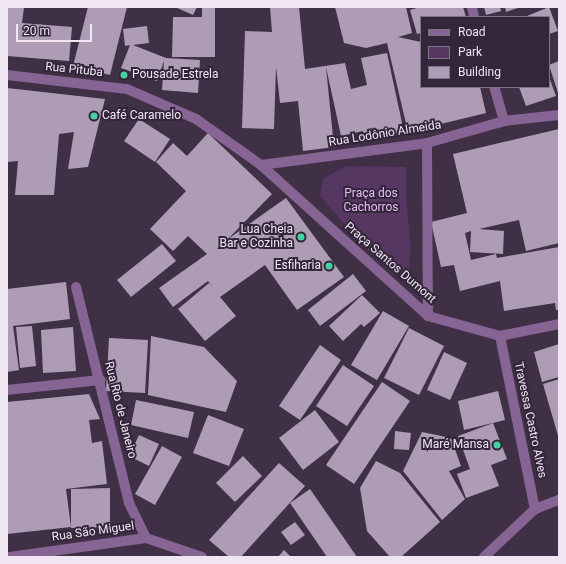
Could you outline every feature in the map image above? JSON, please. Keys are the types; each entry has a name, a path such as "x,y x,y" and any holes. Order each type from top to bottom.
{"street":[{"name":"Rua Pituba","path":"7,75 127,89 196,119 261,165"},
{"path":"494,88 504,121"},
{"name":"Rua Lodônio Almeida","path":"261,165 427,143 504,121 559,115"},
{"name":"Praça Santos Dumont","path":"427,143 428,316"},
{"name":"Praça Santos Dumont","path":"261,165 428,316"},
{"name":"Rua Rio de Janeiro","path":"76,286 129,503 146,538"},
{"path":"428,316 500,336 559,324"},
{"name":"Travessa Castro Alves","path":"500,336 535,509"},
{"path":"7,390 100,380"},
{"path":"484,557 535,509 559,500"},
{"name":"Rua São Miguel","path":"10,557 146,538 202,557"}],"green space":[{"name":"Praça dos Cachorros","path":"346,166 406,167 406,198 411,247 408,281 365,248 320,196 323,179"}],"building":[{"path":"7,7 24,7 22,23 72,27 69,61 7,56"},
{"path":"88,7 127,7 110,75 73,66"},
{"path":"175,7 197,7 193,15"},
{"path":"202,7 215,7 215,57 172,57 173,17 202,17"},
{"path":"270,7 299,7 305,69 345,63 351,89 367,85 361,58 387,53 404,132 365,141 363,131 341,136 326,67 334,147 303,151 298,101 280,103 276,67 274,129 242,128 245,31 272,32"},
{"path":"335,7 406,7 412,33 398,37 420,42 420,88 480,88 486,113 408,132 387,43 366,48 344,43"},
{"path":"420,7 463,7 466,16 420,16 420,33 417,34 410,10"},
{"path":"484,7 500,7 501,11 486,15"},
{"path":"505,7 521,7 506,12"},
{"path":"549,7 558,31 550,34 550,16 527,16"},
{"path":"147,26 149,43 133,45 166,58 200,60 198,93 162,90 164,61 157,81 121,68 130,45 125,46 123,29"},
{"path":"559,61 559,96 550,68 550,65"},
{"path":"550,80 556,96 526,106 519,88 550,88"},
{"path":"7,88 105,99 88,167 68,169 74,132 59,134 54,195 15,195 18,161 7,162"},
{"path":"139,119 170,139 155,162 124,141"},
{"path":"559,129 559,243 526,251 519,220 479,229 504,231 503,254 470,252 471,231 465,233 471,260 496,254 497,258 559,247 559,310 556,310 555,303 504,311 500,281 460,291 454,265 441,267 431,222 467,213 453,154"},
{"path":"208,133 272,194 228,239 286,198 344,277 297,310 265,265 220,297 236,316 205,341 178,309 209,283 213,287 208,281 173,307 159,288 207,254 188,236 173,251 150,229 186,191 156,162 173,143 187,156"},
{"path":"162,244 176,261 131,297 117,280"},
{"path":"353,274 366,291 320,326 308,310"},
{"path":"66,282 70,319 13,326 19,370 7,372 7,289"},
{"path":"362,295 380,313 364,327 361,324 343,341 329,326"},
{"path":"383,311 409,326 377,380 351,365"},
{"path":"32,326 36,366 20,368 16,327"},
{"path":"73,327 76,371 43,373 41,330"},
{"path":"409,328 444,346 419,395 384,378"},
{"path":"151,336 204,347 237,381 226,412 148,395"},
{"path":"109,338 148,340 145,393 106,391"},
{"path":"559,344 559,377 542,382 534,352"},
{"path":"320,345 341,360 300,420 279,406"},
{"path":"444,352 467,363 450,400 427,390"},
{"path":"343,365 374,386 347,426 316,406"},
{"path":"559,379 559,439 543,384"},
{"path":"382,382 410,401 354,484 326,465"},
{"path":"498,391 505,420 464,430 458,401"},
{"path":"89,394 100,419 89,420 92,443 102,441 107,484 66,489 71,527 7,534 7,402"},
{"path":"136,400 194,412 188,438 131,425"},
{"path":"315,410 339,442 303,470 279,438"},
{"path":"208,415 244,429 229,466 193,453"},
{"path":"493,423 507,459 491,465 499,486 466,498 457,474 470,469 458,436"},
{"path":"395,431 411,433 409,450 394,449"},
{"path":"422,432 451,438 461,466 449,471 465,499 442,520 403,471"},
{"path":"139,435 159,444 149,466 129,456"},
{"path":"162,446 182,457 155,505 135,494"},
{"path":"243,456 262,476 235,502 216,483"},
{"path":"376,461 400,473 440,522 401,557 390,557 367,531 360,488"},
{"path":"279,463 305,486 241,557 229,557 209,540"},
{"path":"110,488 110,527 71,528 71,489"},
{"path":"310,489 357,557 327,557 290,503"},
{"path":"295,522 305,535 291,545 281,532"},
{"path":"284,550 291,557 278,557"}],"place":[{"name":"Pousade Estrela","path":"124,75"},
{"name":"Café Caramelo","path":"94,116"},
{"name":"Lua Cheia Bar e Cozinha","path":"301,237"},
{"name":"Esfiharia","path":"329,266"},
{"name":"Maré Mansa","path":"497,445"}]}
